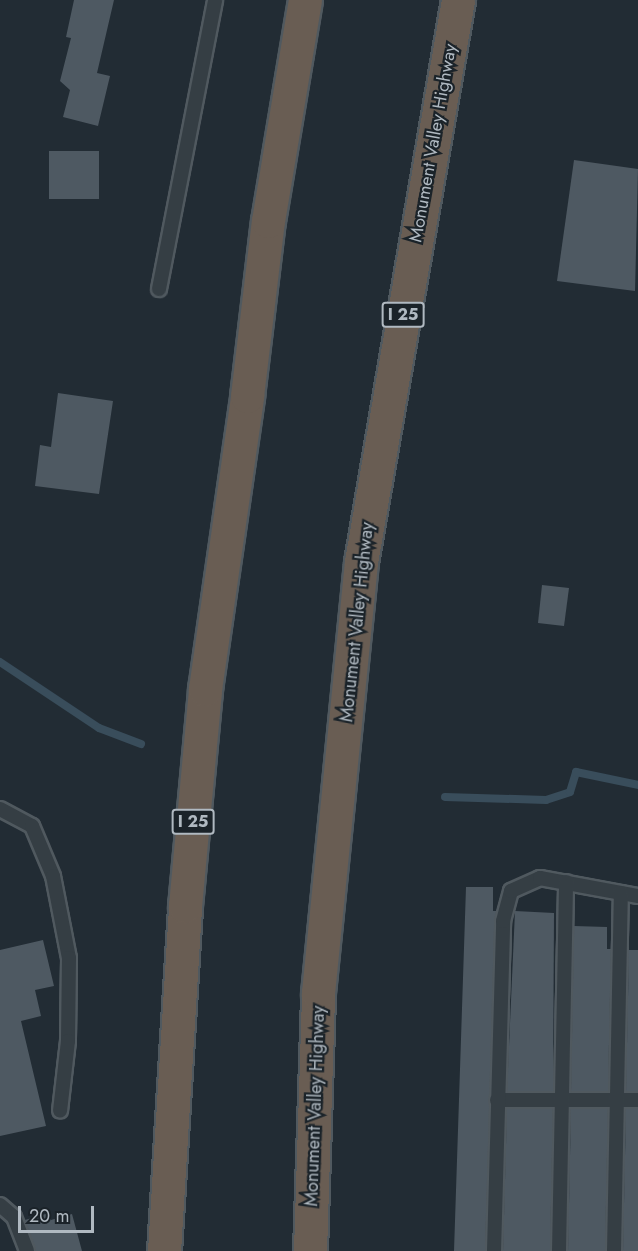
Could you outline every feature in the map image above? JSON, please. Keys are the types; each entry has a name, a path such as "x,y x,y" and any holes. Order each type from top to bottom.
{"highway":[{"name":"I 25","path":"164,1251 185,906 205,689 247,396 267,221 305,0"},
{"name":"Monument Valley Highway","path":"310,1251 318,993 362,562 383,421 458,0"}],"lane":[{"path":"159,289 215,0"},
{"path":"0,809 32,826 52,876 67,946 68,1041 60,1111"},
{"path":"494,1251 505,905 510,891 526,882 540,878 638,896"},
{"path":"559,1251 566,882"},
{"path":"614,1251 621,893"},
{"path":"497,1100 638,1100"},
{"path":"0,1205 14,1217 27,1251"}],"building":[{"path":"74,0 114,0 97,73 110,76 98,126 63,117 70,90 60,81 71,38 66,37"},
{"path":"49,151 99,151 99,199 49,199"},
{"path":"574,160 638,169 635,291 557,281"},
{"path":"58,393 113,401 99,494 35,486 40,445 51,447"},
{"path":"542,585 569,588 564,626 538,623"},
{"path":"466,887 493,887 493,911 496,911 485,1251 454,1251"},
{"path":"515,911 554,913 553,1091 507,1091"},
{"path":"574,926 607,927 607,949 611,949 608,1091 571,1091"},
{"path":"43,940 54,986 35,990 41,1016 21,1021 46,1126 0,1136 0,950"},
{"path":"629,950 638,950 638,1091 626,1091"},
{"path":"507,1109 553,1109 550,1251 503,1251"},
{"path":"571,1109 608,1109 605,1251 568,1251"},
{"path":"626,1109 638,1109 638,1251 623,1251"},
{"path":"49,1213 51,1220 72,1214 82,1251 36,1251 25,1220"}],"waterway":[{"path":"0,662 99,728 141,744"},
{"path":"445,797 546,800 570,792 576,772 638,785"}]}
